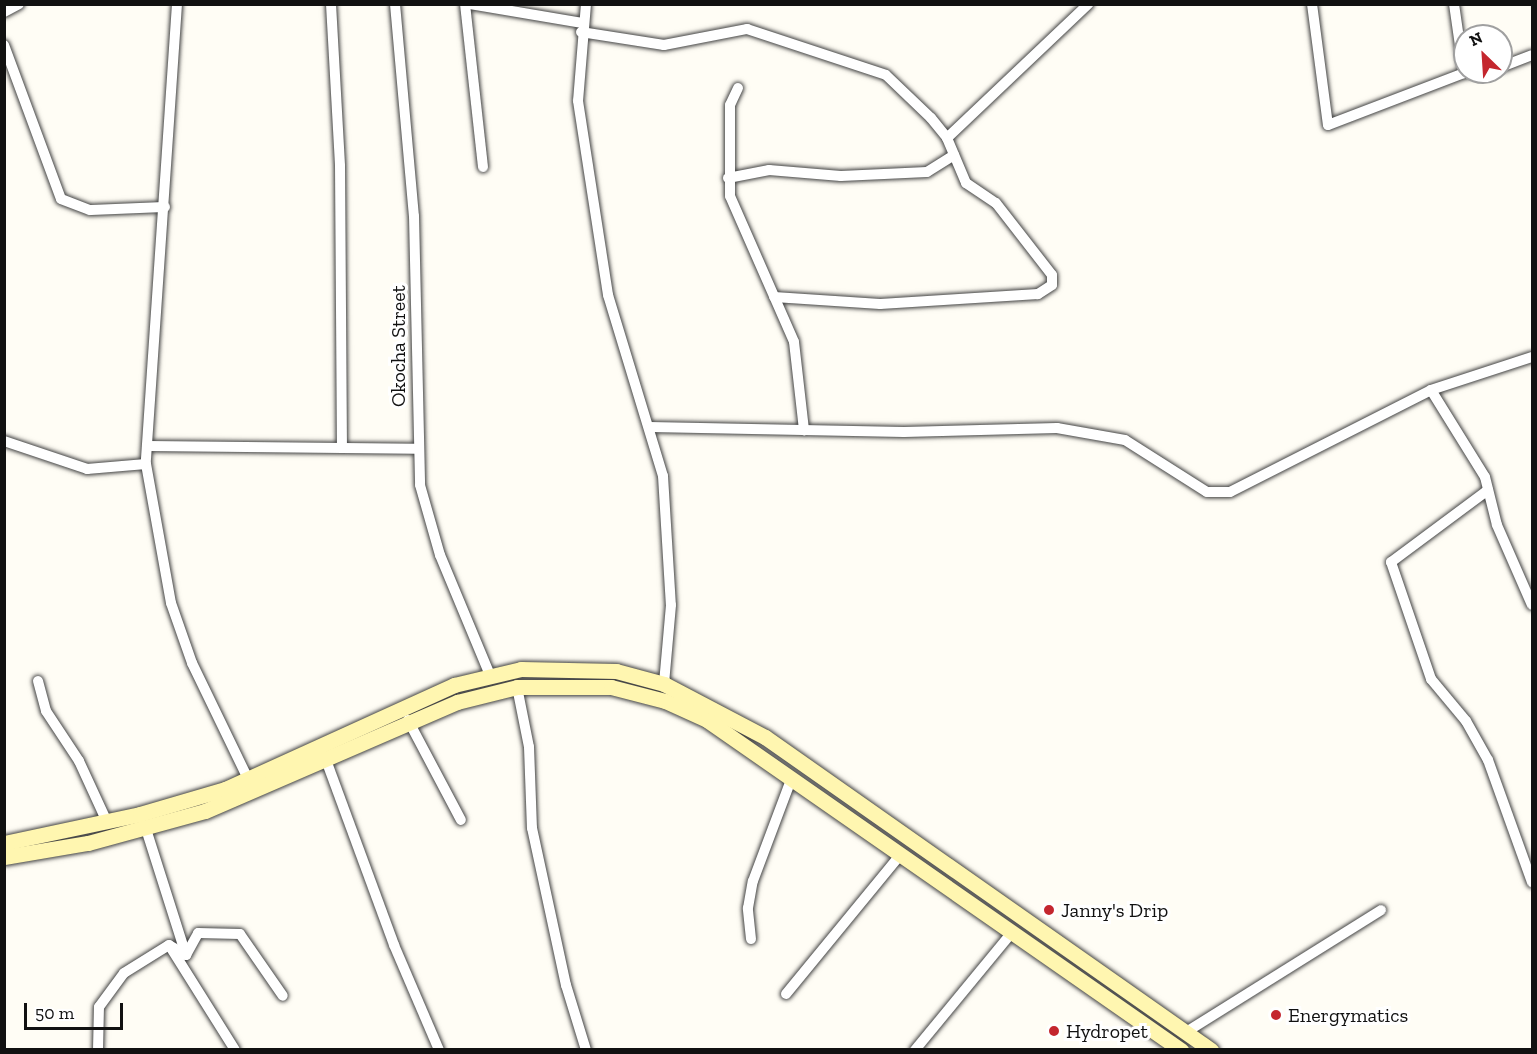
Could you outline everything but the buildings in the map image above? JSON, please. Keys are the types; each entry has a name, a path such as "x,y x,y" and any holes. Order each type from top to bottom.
{"main road":[{"path":"4,843 107,822 249,779 403,703 490,675 591,667 664,684 765,737 1211,1050"},
{"path":"4,857 146,829 249,794 408,720 517,687 590,685 665,701 706,720 792,777 1181,1050"}],"street":[{"path":"4,12 19,4"},
{"path":"177,4 146,464 171,603 192,663 249,779"},
{"path":"331,4 340,166 342,446"},
{"name":"Okocha Street","path":"395,4 414,216 416,449 424,510 490,675"},
{"path":"483,167 468,4 664,45 747,29 886,75 947,138 966,183 996,203 1052,275 1052,285 1038,294 880,304 774,297"},
{"path":"586,4 582,27 578,101 608,296 650,427 663,476 669,535 664,684"},
{"path":"947,138 1088,4"},
{"path":"1312,4 1328,125 1453,77"},
{"path":"1454,4 1457,24"},
{"path":"4,45 61,199 90,210 165,207"},
{"path":"1513,62 1533,55"},
{"path":"738,88 730,105 728,178 730,196 799,360 804,430"},
{"path":"728,178 769,170 841,176 927,172 954,155"},
{"path":"650,427 804,430 1057,428 1125,440 1207,492 1230,492 1431,390 1533,357"},
{"path":"1431,390 1488,490 1527,578 1533,604"},
{"path":"4,441 87,469 146,464"},
{"path":"148,446 342,446 416,449"},
{"path":"1488,490 1390,562 1431,678 1466,721 1488,760 1533,882"},
{"path":"38,681 46,711 79,761 107,822"},
{"path":"517,687 529,747 535,846 586,1050"},
{"path":"408,720 461,820"},
{"path":"326,760 394,945 440,1050"},
{"path":"751,939 748,908 753,881 792,777"},
{"path":"146,829 186,955"},
{"path":"786,994 902,854"},
{"path":"1186,1032 1381,910"},
{"path":"915,1050 1013,931"},
{"path":"186,955 198,933 240,934 283,996"},
{"path":"169,945 186,955"},
{"path":"98,1050 99,1007 124,973 169,945"},
{"path":"169,945 235,1050"}],"place":[{"name":"Janny's Drip","path":"1049,910"},
{"name":"Energymatics","path":"1276,1015"},
{"name":"Hydropet","path":"1054,1031"}]}
